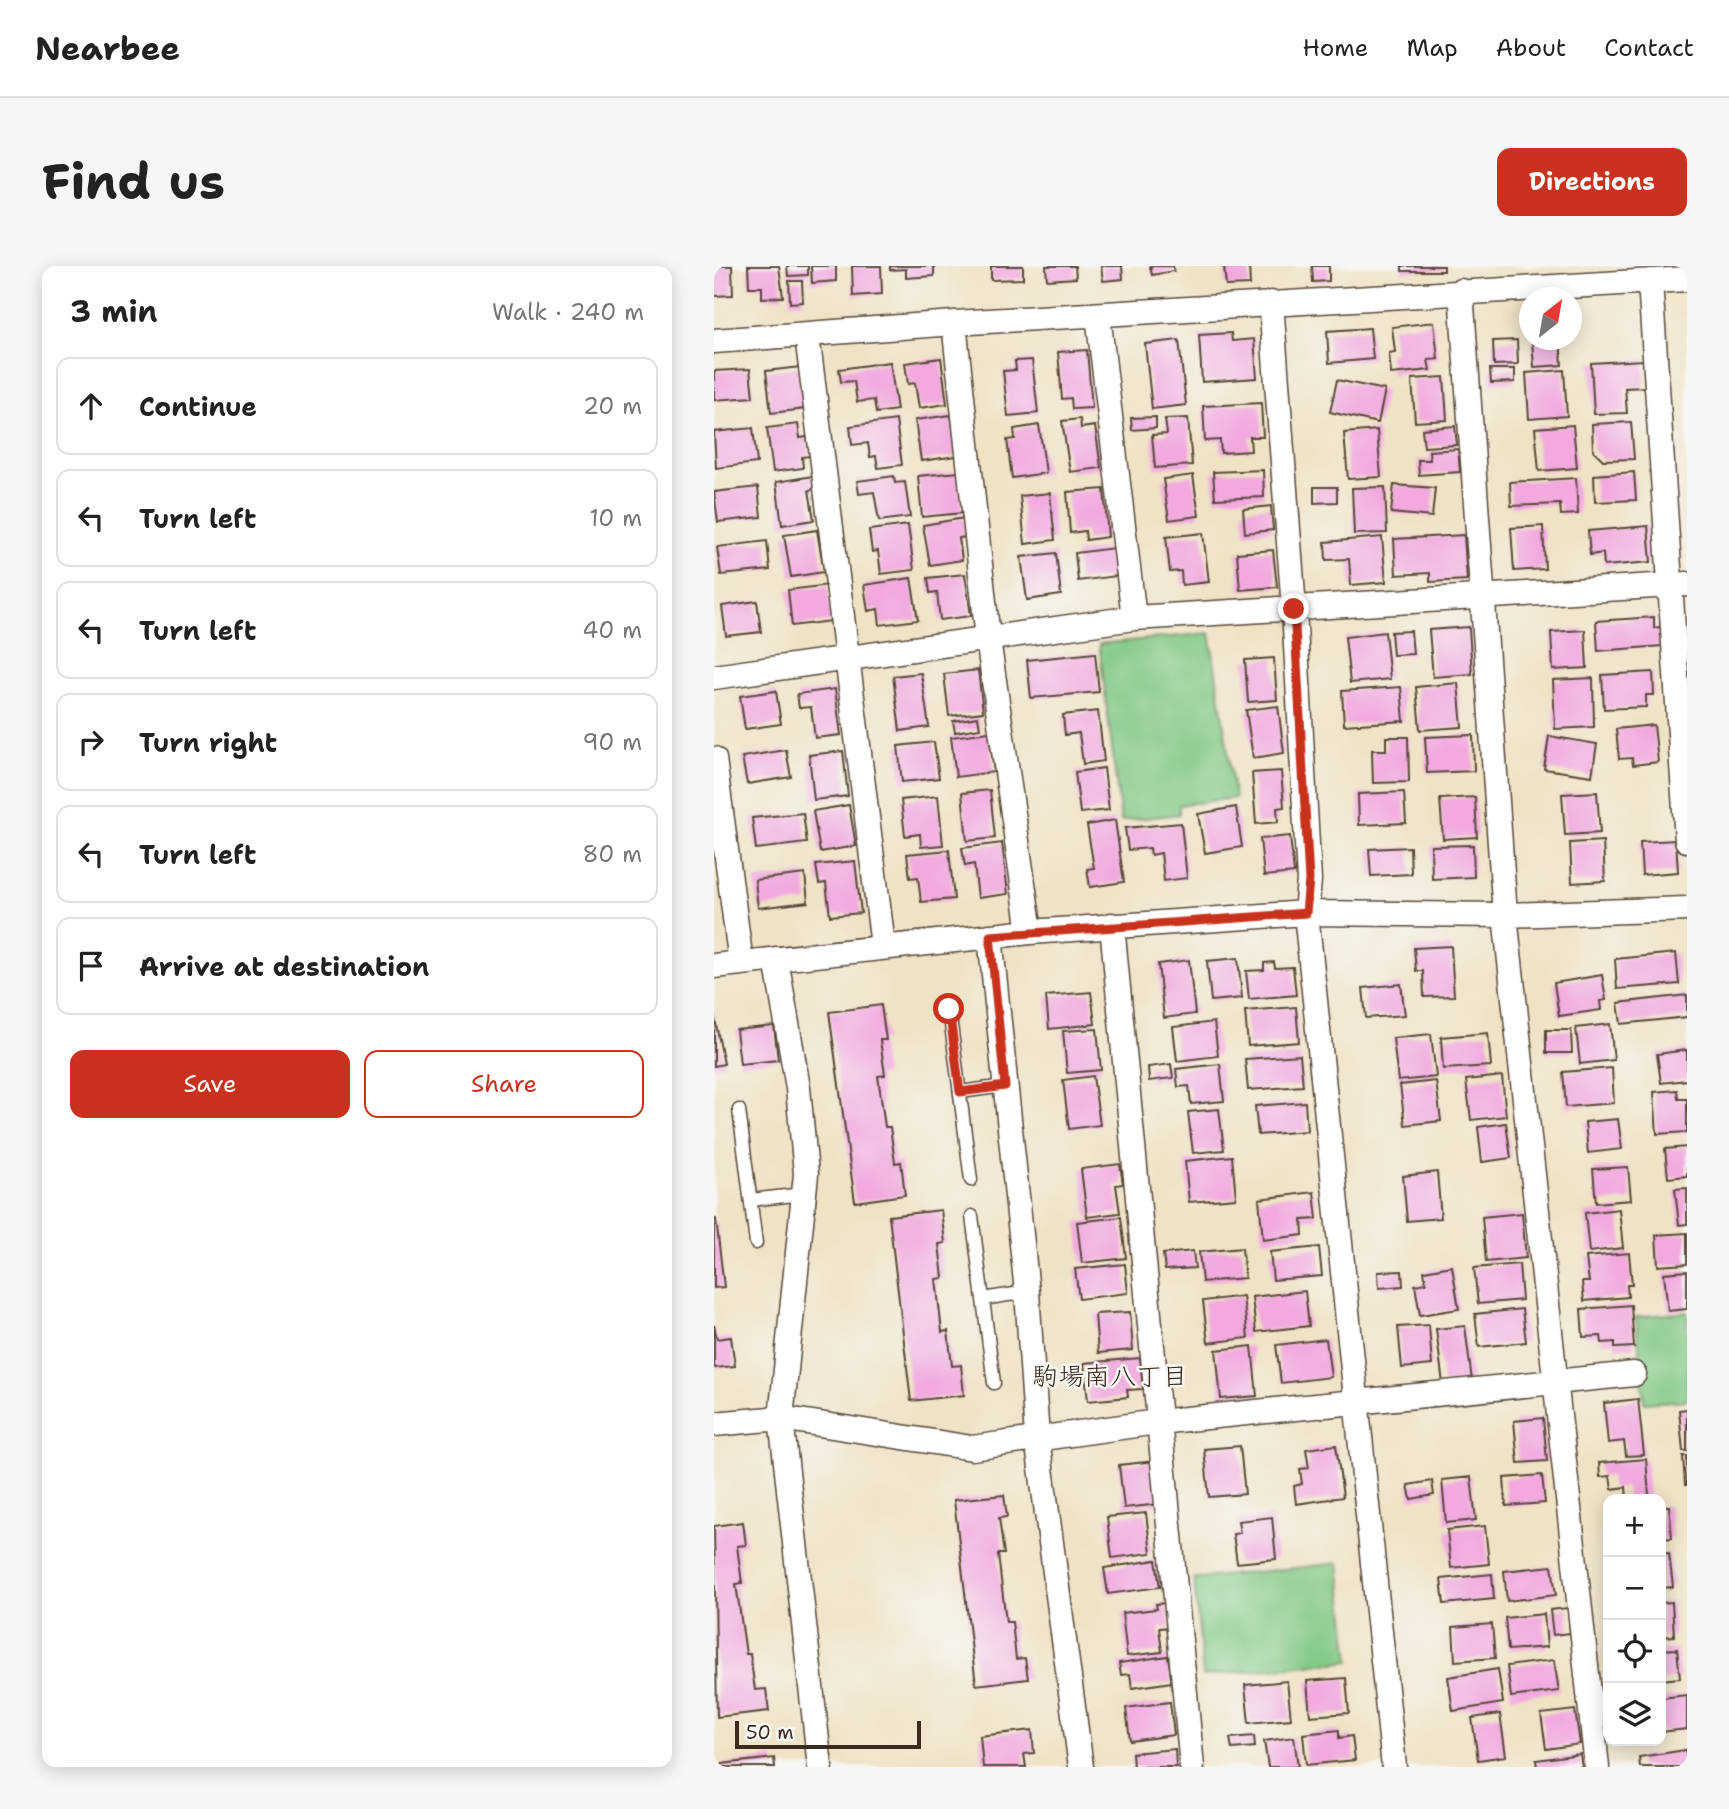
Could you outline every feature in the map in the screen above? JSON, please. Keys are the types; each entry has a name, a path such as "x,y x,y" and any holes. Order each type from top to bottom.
{"street":[{"path":"714,341 954,323 1687,279"},
{"path":"1650,281 1679,584 1687,840"},
{"path":"1461,291 1505,915 1597,1767"},
{"path":"1271,303 1294,609 1309,880 1306,913 1394,1767"},
{"path":"1098,315 1135,618"},
{"path":"954,323 988,639 1030,932"},
{"path":"807,335 884,946"},
{"path":"714,677 1135,618 1679,584"},
{"path":"714,759 741,963"},
{"path":"714,966 1030,932 1306,913 1505,915 1687,909"},
{"path":"1112,925 1157,1422 1192,1767"},
{"path":"990,936 1027,1292 1037,1438 1081,1767"},
{"path":"776,959 798,1088 806,1174 781,1419 820,1767"},
{"path":"714,1424 781,1419 972,1448 1157,1422 1634,1374"}],"lane":[{"path":"949,1009 971,1180"},
{"path":"960,1092 1005,1086"},
{"path":"739,1110 756,1243"},
{"path":"751,1200 803,1194"},
{"path":"972,1216 993,1383"},
{"path":"982,1299 1027,1292"}],"green space":[{"path":"1210,633 1235,798 1179,805 1179,814 1121,821 1099,644"},
{"path":"1687,1312 1687,1400 1644,1403 1636,1317"},
{"path":"1339,1563 1350,1661 1203,1676 1194,1579"}],"building":[{"path":"714,266 732,266 733,295 714,296"},
{"path":"748,266 779,266 783,297 762,298 762,287 749,287"},
{"path":"787,266 808,266 808,275 788,276"},
{"path":"811,266 836,266 836,281 812,283"},
{"path":"852,266 881,266 882,294 853,296"},
{"path":"890,266 934,266 934,276 906,278 906,269 890,270"},
{"path":"991,266 1023,266 1023,279 991,280"},
{"path":"1046,266 1075,266 1076,278 1047,280"},
{"path":"1101,266 1122,266 1123,279 1103,281"},
{"path":"1150,266 1173,266 1174,271 1152,275"},
{"path":"1224,266 1249,266 1250,285 1226,286"},
{"path":"1312,266 1329,266 1329,281 1313,282"},
{"path":"1402,266 1444,266 1444,271 1402,271"},
{"path":"789,281 802,281 803,302 790,303"},
{"path":"1434,322 1438,359 1428,360 1430,370 1391,374 1389,353 1395,352 1392,327"},
{"path":"1370,328 1373,359 1329,363 1327,331"},
{"path":"1231,333 1232,341 1254,339 1257,378 1202,382 1199,335"},
{"path":"1179,340 1186,405 1152,409 1145,344"},
{"path":"1517,340 1518,364 1494,365 1493,341"},
{"path":"1087,350 1092,408 1072,409 1071,398 1062,399 1058,352"},
{"path":"1533,350 1561,350 1562,365 1534,367"},
{"path":"941,358 947,404 919,408 915,383 908,384 905,363"},
{"path":"1032,360 1038,413 1008,416 1003,371 1016,370 1015,361"},
{"path":"1644,360 1645,387 1625,388 1627,413 1594,414 1591,363"},
{"path":"890,362 897,410 876,413 874,400 857,402 854,381 841,382 839,369"},
{"path":"800,367 805,409 771,413 766,371"},
{"path":"750,369 753,397 714,400 714,371"},
{"path":"1490,369 1515,369 1515,382 1491,383"},
{"path":"1564,370 1567,416 1529,419 1526,373"},
{"path":"1444,377 1447,420 1415,422 1412,379"},
{"path":"1337,380 1385,390 1378,423 1330,412"},
{"path":"1261,403 1263,437 1250,437 1251,451 1221,453 1220,440 1205,441 1203,406"},
{"path":"951,415 957,456 921,461 915,420"},
{"path":"1156,417 1156,428 1132,430 1131,418"},
{"path":"1188,418 1192,465 1155,468 1152,435 1167,434 1165,419"},
{"path":"1080,419 1081,428 1095,426 1101,468 1070,472 1062,421"},
{"path":"896,420 902,465 878,468 876,456 870,457 868,443 852,445 850,426"},
{"path":"1631,422 1634,459 1603,460 1593,450 1592,424"},
{"path":"798,424 800,438 807,437 810,456 802,457 803,468 773,472 767,428"},
{"path":"1039,425 1046,473 1012,478 1007,440 1015,439 1014,429"},
{"path":"1573,425 1577,468 1539,471 1535,428"},
{"path":"1455,426 1457,445 1424,447 1422,429"},
{"path":"753,428 757,463 716,468 714,432"},
{"path":"1377,430 1381,477 1348,479 1344,433"},
{"path":"1458,449 1460,472 1419,475 1418,460 1430,460 1429,451"},
{"path":"1263,470 1264,497 1215,499 1213,472"},
{"path":"959,472 963,513 922,517 918,476"},
{"path":"1634,472 1636,500 1595,502 1594,475"},
{"path":"1193,475 1199,516 1169,520 1163,479"},
{"path":"814,476 817,489 809,490 814,520 782,525 776,482"},
{"path":"894,476 895,483 905,482 910,517 879,521 874,492 859,494 857,481"},
{"path":"1576,478 1578,514 1561,515 1560,504 1511,506 1510,482"},
{"path":"1394,485 1435,488 1432,517 1391,513"},
{"path":"758,487 761,517 718,522 714,492"},
{"path":"1314,487 1337,487 1337,502 1314,503"},
{"path":"1385,487 1387,533 1354,534 1352,488"},
{"path":"1104,489 1108,537 1086,540 1085,531 1070,533 1067,492"},
{"path":"1050,493 1055,540 1025,544 1020,496"},
{"path":"1271,506 1273,530 1245,533 1243,509"},
{"path":"964,518 967,537 959,538 962,560 930,565 923,525"},
{"path":"908,525 914,570 881,574 878,551 872,552 869,530"},
{"path":"1543,526 1545,569 1514,571 1511,528"},
{"path":"1648,526 1651,562 1604,566 1603,553 1590,555 1588,531"},
{"path":"817,530 824,572 791,577 784,535"},
{"path":"1203,533 1209,582 1182,585 1181,571 1170,572 1166,537"},
{"path":"1464,535 1467,580 1430,582 1430,573 1396,575 1394,539"},
{"path":"1382,537 1386,582 1351,585 1349,559 1326,560 1325,542"},
{"path":"767,541 770,570 721,575 717,547"},
{"path":"1114,548 1117,576 1078,581 1075,553"},
{"path":"1273,550 1277,587 1240,590 1237,553"},
{"path":"1056,553 1061,595 1027,600 1021,557"},
{"path":"965,574 971,616 940,620 937,592 930,593 928,578"},
{"path":"911,578 918,620 880,625 878,609 868,611 864,585"},
{"path":"828,585 832,621 792,626 788,590"},
{"path":"757,601 761,632 726,636 722,606"},
{"path":"1654,617 1654,628 1661,627 1662,646 1598,651 1596,621"},
{"path":"1469,627 1472,674 1433,677 1429,630"},
{"path":"1585,630 1587,668 1553,670 1551,632"},
{"path":"1411,631 1413,654 1393,655 1391,632"},
{"path":"1385,632 1390,679 1350,683 1345,637"},
{"path":"1095,653 1099,692 1031,698 1027,660"},
{"path":"1274,658 1277,700 1248,702 1245,660"},
{"path":"978,670 983,712 949,716 944,674"},
{"path":"1653,672 1654,695 1646,695 1646,707 1604,709 1602,675"},
{"path":"921,673 929,727 900,731 893,676"},
{"path":"1593,678 1594,727 1555,729 1553,680"},
{"path":"1458,683 1462,727 1420,730 1416,687"},
{"path":"1401,687 1404,721 1344,725 1342,691"},
{"path":"835,689 841,735 815,738 811,707 799,708 797,694"},
{"path":"776,691 781,724 745,729 740,696"},
{"path":"1278,706 1284,753 1253,758 1246,710"},
{"path":"1098,711 1104,761 1083,764 1079,733 1065,735 1063,715"},
{"path":"978,717 980,728 955,732 953,721"},
{"path":"1654,725 1658,762 1633,765 1632,758 1619,759 1616,729"},
{"path":"989,732 994,772 956,777 951,737"},
{"path":"1473,735 1474,771 1427,773 1425,737"},
{"path":"1549,736 1597,744 1592,776 1544,769"},
{"path":"1386,737 1408,737 1409,782 1373,783 1372,750 1386,750"},
{"path":"934,742 939,778 902,782 898,746"},
{"path":"786,750 791,777 747,784 742,757"},
{"path":"843,751 848,796 814,800 809,755"},
{"path":"1104,768 1109,810 1080,813 1075,772"},
{"path":"1281,771 1284,807 1277,808 1278,822 1256,824 1252,773"},
{"path":"990,790 995,838 967,841 962,793"},
{"path":"1404,792 1406,823 1359,825 1358,794"},
{"path":"1597,792 1600,833 1565,835 1562,794"},
{"path":"938,796 943,845 921,847 920,834 905,836 901,800"},
{"path":"1475,797 1477,837 1443,839 1440,799"},
{"path":"849,805 856,846 820,852 813,811"},
{"path":"1236,807 1242,847 1205,853 1198,814"},
{"path":"803,813 807,843 756,849 752,818"},
{"path":"1115,820 1124,882 1090,887 1087,869 1094,868 1087,825"},
{"path":"1181,823 1187,878 1164,881 1161,853 1151,855 1150,848 1128,850 1125,828"},
{"path":"1290,836 1294,873 1264,876 1260,839"},
{"path":"1676,840 1678,872 1642,875 1640,842"},
{"path":"1603,841 1605,881 1572,883 1570,843"},
{"path":"1002,843 1008,894 978,898 974,864 965,866 962,848"},
{"path":"1473,845 1474,877 1432,879 1431,846"},
{"path":"1410,847 1411,874 1371,876 1369,849"},
{"path":"949,850 954,899 921,902 918,877 910,878 907,854"},
{"path":"855,861 861,913 830,916 826,883 819,884 816,865"},
{"path":"805,874 808,902 758,908 755,880"},
{"path":"1451,946 1454,996 1424,997 1423,971 1416,971 1414,948"},
{"path":"1676,953 1679,984 1617,989 1615,959"},
{"path":"1238,958 1242,998 1211,1001 1207,961"},
{"path":"1189,960 1195,1014 1164,1018 1158,964"},
{"path":"1274,962 1275,968 1293,967 1296,995 1249,999 1246,971 1264,970 1264,963"},
{"path":"1602,975 1606,1000 1600,1001 1601,1010 1559,1016 1554,983"},
{"path":"1401,984 1405,1015 1366,1018 1363,988"},
{"path":"1091,992 1095,1024 1049,1029 1046,996"},
{"path":"1687,995 1687,1017 1621,1024 1618,1003"},
{"path":"881,1005 886,1040 880,1040 885,1075 878,1076 885,1127 890,1127 895,1163 901,1162 905,1195 855,1202 829,1012"},
{"path":"1296,1007 1299,1042 1248,1046 1245,1011"},
{"path":"714,1014 724,1064 714,1066"},
{"path":"1214,1022 1218,1056 1177,1061 1173,1027"},
{"path":"1610,1024 1614,1060 1580,1064 1576,1028"},
{"path":"774,1026 778,1060 740,1064 736,1030"},
{"path":"1097,1029 1101,1070 1067,1073 1063,1031"},
{"path":"1546,1030 1571,1030 1572,1053 1546,1053"},
{"path":"1488,1033 1491,1066 1443,1069 1441,1037"},
{"path":"1431,1034 1436,1077 1398,1081 1393,1038"},
{"path":"1687,1050 1687,1080 1661,1083 1657,1054"},
{"path":"1300,1055 1303,1086 1248,1090 1245,1059"},
{"path":"1171,1064 1173,1078 1149,1081 1148,1067"},
{"path":"1220,1064 1224,1101 1191,1104 1189,1086 1178,1087 1176,1069"},
{"path":"1612,1068 1614,1103 1566,1107 1563,1072"},
{"path":"1093,1076 1100,1125 1069,1129 1063,1080"},
{"path":"1502,1076 1506,1116 1471,1120 1466,1080"},
{"path":"1436,1081 1441,1121 1405,1125 1400,1085"},
{"path":"1677,1090 1678,1099 1687,1099 1687,1132 1657,1134 1654,1092"},
{"path":"1305,1102 1307,1131 1258,1135 1255,1106"},
{"path":"1219,1109 1224,1150 1193,1153 1188,1112"},
{"path":"1618,1119 1622,1149 1588,1153 1585,1122"},
{"path":"1506,1123 1511,1158 1482,1162 1478,1127"},
{"path":"1687,1147 1687,1176 1668,1178 1665,1149"},
{"path":"1232,1156 1236,1198 1189,1202 1185,1161"},
{"path":"1120,1164 1123,1184 1116,1185 1120,1213 1087,1217 1081,1169"},
{"path":"1628,1167 1631,1200 1596,1203 1593,1169"},
{"path":"1437,1172 1441,1218 1407,1221 1403,1176"},
{"path":"1687,1188 1687,1224 1679,1225 1675,1189"},
{"path":"1314,1192 1317,1219 1302,1220 1303,1235 1263,1240 1259,1199"},
{"path":"1619,1209 1623,1248 1589,1252 1585,1213"},
{"path":"941,1210 945,1243 939,1244 943,1278 936,1279 942,1332 948,1331 952,1366 961,1365 964,1395 911,1401 889,1216"},
{"path":"1522,1213 1526,1258 1486,1262 1482,1217"},
{"path":"1121,1217 1126,1258 1082,1263 1077,1222"},
{"path":"716,1219 724,1287 714,1288 714,1220"},
{"path":"1687,1233 1687,1264 1658,1266 1656,1235"},
{"path":"1319,1247 1322,1276 1273,1280 1270,1252"},
{"path":"1242,1248 1245,1278 1202,1282 1199,1252"},
{"path":"1193,1251 1195,1268 1165,1270 1163,1254"},
{"path":"1629,1253 1632,1285 1627,1285 1628,1297 1584,1301 1582,1282 1589,1282 1586,1257"},
{"path":"1125,1264 1128,1293 1079,1299 1075,1269"},
{"path":"1519,1264 1522,1300 1478,1304 1474,1268"},
{"path":"1452,1266 1459,1309 1420,1315 1415,1285 1426,1283 1424,1271"},
{"path":"1402,1271 1403,1286 1379,1288 1378,1272"},
{"path":"1687,1271 1687,1309 1668,1311 1664,1273"},
{"path":"1305,1291 1309,1326 1256,1332 1252,1297"},
{"path":"1243,1296 1248,1338 1208,1343 1203,1301"},
{"path":"1631,1305 1634,1347 1615,1348 1615,1342 1602,1343 1601,1336 1583,1337 1581,1309"},
{"path":"1522,1309 1526,1342 1479,1347 1475,1314"},
{"path":"1130,1312 1133,1350 1098,1353 1095,1314"},
{"path":"714,1325 717,1339 731,1337 735,1366 714,1368"},
{"path":"1429,1325 1432,1365 1402,1368 1398,1327"},
{"path":"1465,1326 1472,1381 1443,1384 1436,1329"},
{"path":"1326,1339 1331,1377 1281,1383 1276,1345"},
{"path":"1252,1346 1257,1396 1221,1399 1216,1350"},
{"path":"1140,1358 1143,1389 1127,1390 1128,1397 1088,1401 1084,1363"},
{"path":"1638,1399 1644,1455 1626,1456 1624,1441 1608,1443 1604,1403"},
{"path":"1687,1409 1687,1451 1683,1451 1679,1410"},
{"path":"1543,1418 1547,1461 1518,1463 1514,1421"},
{"path":"1336,1445 1343,1497 1296,1504 1294,1486 1302,1484 1300,1469 1309,1468 1306,1449"},
{"path":"1240,1446 1245,1494 1209,1497 1204,1449"},
{"path":"1683,1456 1687,1456 1687,1485 1685,1485"},
{"path":"1646,1459 1649,1494 1627,1494 1626,1487 1612,1489 1610,1476 1600,1477 1599,1463"},
{"path":"1155,1461 1160,1504 1124,1508 1119,1465"},
{"path":"1542,1475 1545,1503 1506,1506 1504,1478"},
{"path":"1471,1477 1476,1520 1446,1523 1442,1480"},
{"path":"1432,1481 1434,1495 1411,1499 1408,1485"},
{"path":"1004,1495 1007,1517 999,1518 1004,1554 998,1554 1006,1622 1012,1622 1016,1659 1025,1658 1028,1679 976,1685 954,1500"},
{"path":"1666,1506 1669,1506 1672,1538 1666,1539"},
{"path":"1146,1513 1151,1553 1112,1558 1107,1517"},
{"path":"1272,1517 1276,1559 1237,1563 1233,1534 1240,1533 1238,1521"},
{"path":"743,1522 746,1545 737,1546 742,1583 736,1584 746,1654 750,1654 755,1690 766,1689 769,1711 717,1717 714,1526"},
{"path":"1485,1526 1489,1564 1451,1568 1447,1530"},
{"path":"1666,1553 1669,1553 1673,1587 1666,1588"},
{"path":"1156,1560 1160,1587 1108,1594 1104,1568"},
{"path":"1552,1566 1556,1595 1507,1601 1504,1571"},
{"path":"1492,1574 1494,1599 1444,1604 1441,1579"},
{"path":"1672,1602 1674,1636 1666,1637 1666,1603"},
{"path":"1167,1603 1170,1627 1159,1628 1162,1652 1127,1656 1122,1613 1157,1609 1156,1604"},
{"path":"1568,1608 1570,1633 1553,1635 1550,1610"},
{"path":"1544,1614 1547,1647 1508,1650 1505,1618"},
{"path":"1492,1624 1495,1658 1455,1661 1453,1627"},
{"path":"1677,1649 1680,1678 1666,1679 1666,1650"},
{"path":"1168,1656 1172,1682 1132,1688 1130,1674 1121,1675 1119,1663"},
{"path":"1554,1660 1559,1691 1511,1697 1507,1666"},
{"path":"1498,1669 1503,1703 1453,1711 1448,1677"},
{"path":"1346,1678 1349,1713 1310,1716 1307,1681"},
{"path":"1287,1681 1291,1719 1249,1723 1245,1685"},
{"path":"1687,1695 1687,1729 1666,1731 1666,1697"},
{"path":"1170,1702 1174,1735 1130,1741 1126,1708"},
{"path":"1575,1710 1580,1744 1546,1749 1541,1714"},
{"path":"1500,1714 1506,1756 1478,1760 1472,1718"},
{"path":"1032,1730 1034,1753 1024,1754 1026,1767 983,1767 980,1736"},
{"path":"1339,1730 1339,1738 1352,1736 1355,1760 1306,1765 1303,1734"},
{"path":"1254,1736 1255,1747 1232,1749 1230,1738"},
{"path":"1294,1737 1298,1767 1268,1767 1264,1741"},
{"path":"1175,1749 1176,1767 1133,1767 1132,1753"},
{"path":"1686,1750 1687,1767 1640,1767 1639,1757"},
{"path":"1580,1754 1582,1767 1537,1767 1536,1760"},
{"path":"774,1758 775,1767 722,1767 722,1764"}],"district":[{"name":"駒場南八丁目","path":"1110,1375"}],"route":[{"path":"949,1009 960,1092 1005,1086 990,936 1112,925 1306,913 1309,880 1294,609"}]}
